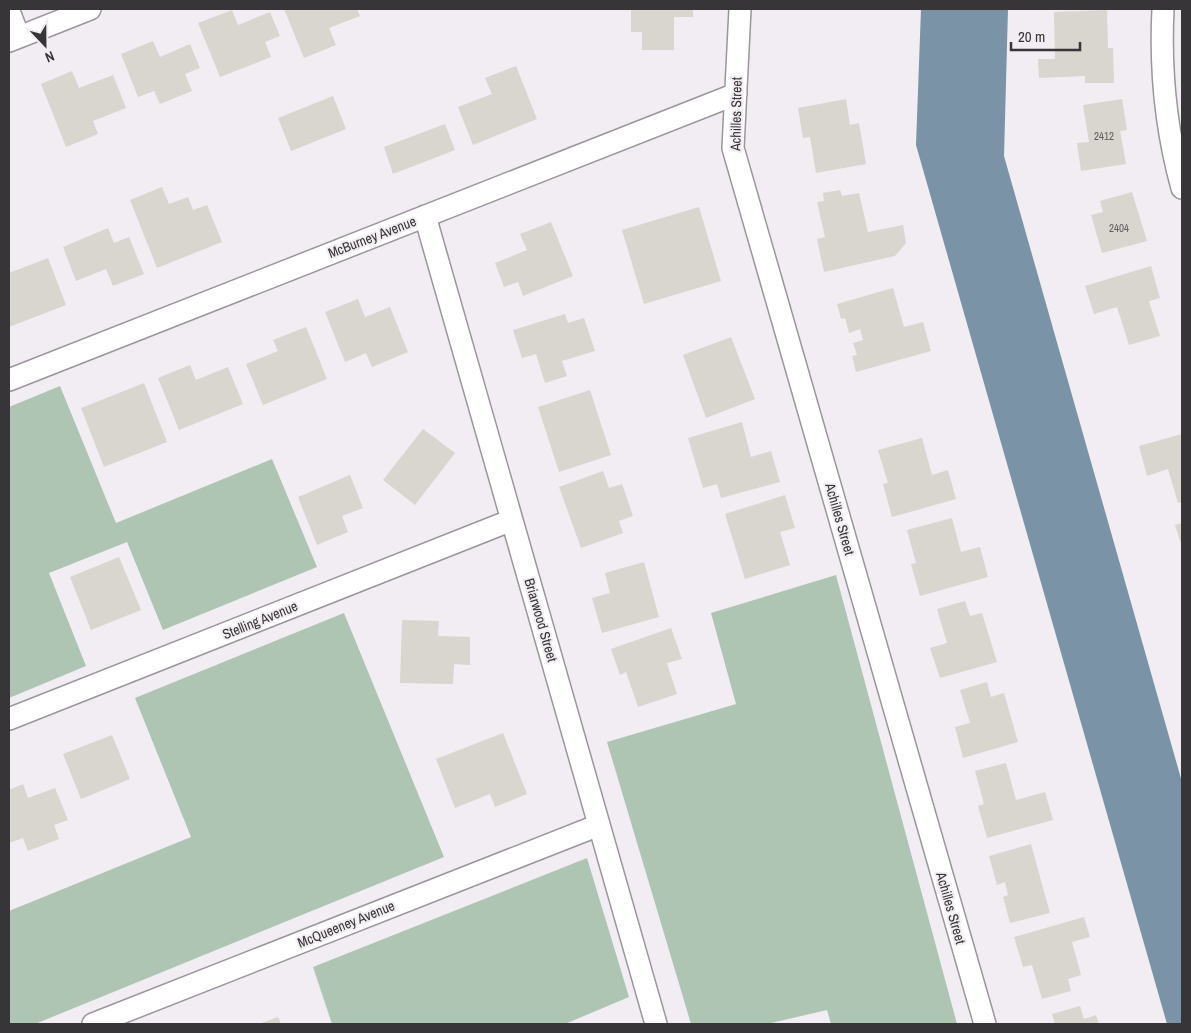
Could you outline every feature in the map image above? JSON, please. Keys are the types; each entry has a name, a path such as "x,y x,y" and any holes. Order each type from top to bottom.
{"street":[{"path":"9,11 14,39 90,9"},
{"name":"Achilles Street","path":"740,9 733,148 985,1024"},
{"path":"1163,9 1165,98 1176,167 1182,188"},
{"name":"McBurney Avenue","path":"9,380 736,94"},
{"name":"Briarwood Street","path":"425,216 656,1024"},
{"name":"Stelling Avenue","path":"9,719 512,520"},
{"name":"McQueeney Avenue","path":"93,1024 599,825"}],"green space":[{"path":"60,386 116,523 272,459 317,567 163,630 127,542 49,573 86,666 9,698 9,407"},
{"path":"836,575 957,1024 831,1024 827,1010 767,1024 691,1024 607,742 736,704 711,613"},
{"path":"344,613 444,857 35,1024 9,1024 9,911 191,837 135,698"},
{"path":"587,858 629,997 565,1024 332,1024 313,967"}],"water":[{"path":"921,9 1008,9 1004,156 1182,782 1182,1024 1167,1024 916,145"}],"building":[{"path":"284,9 357,9 360,16 329,28 336,45 304,58"},
{"path":"631,9 693,9 693,17 674,17 674,50 642,50 642,32 631,32"},
{"path":"232,10 238,25 270,12 280,36 265,42 271,57 220,77 198,23"},
{"path":"1107,10 1108,48 1113,48 1114,83 1085,83 1085,76 1039,78 1038,59 1055,59 1054,12"},
{"path":"153,41 160,57 190,44 200,68 185,74 192,91 160,104 154,91 138,97 121,54"},
{"path":"516,66 537,119 473,145 458,107 492,94 485,78"},
{"path":"72,71 79,88 113,75 126,108 93,121 98,134 66,147 41,84"},
{"path":"333,96 346,129 291,151 278,118"},
{"path":"846,99 850,125 859,123 866,164 816,173 810,137 803,138 798,108"},
{"path":"1122,99 1127,130 1120,131 1126,164 1081,171 1077,143 1089,142 1083,105"},
{"path":"445,124 455,150 393,174 384,147"},
{"path":"162,187 169,204 188,197 193,210 207,205 222,242 157,268 130,200"},
{"path":"840,190 842,196 859,193 868,232 903,225 906,243 895,256 824,272 817,239 825,237 817,202 824,201 823,193"},
{"path":"1132,192 1147,241 1102,253 1091,215 1103,212 1100,201"},
{"path":"699,207 721,281 644,304 622,230"},
{"path":"551,222 573,276 523,296 518,282 504,287 495,263 527,250 520,234"},
{"path":"108,228 114,243 129,237 144,274 113,286 106,269 76,281 63,247"},
{"path":"48,258 66,305 9,327 9,273"},
{"path":"1151,266 1160,298 1149,301 1160,336 1129,345 1117,307 1094,314 1085,286"},
{"path":"893,288 904,327 923,322 931,351 856,372 852,356 857,355 853,343 863,340 860,329 849,333 845,318 841,319 837,304"},
{"path":"358,299 365,317 390,307 408,352 372,367 366,353 345,362 325,312"},
{"path":"565,314 568,323 584,318 595,351 562,361 567,376 545,383 536,354 522,358 513,330"},
{"path":"306,327 327,379 263,405 246,364 278,351 273,340"},
{"path":"731,337 755,399 706,418 683,355"},
{"path":"190,365 196,380 228,367 243,404 179,430 158,378"},
{"path":"144,383 167,442 104,467 81,408"},
{"path":"590,390 611,455 559,472 538,407"},
{"path":"742,422 751,457 771,451 780,482 721,498 717,484 703,488 688,438"},
{"path":"423,429 455,453 415,505 383,480"},
{"path":"1182,434 1182,502 1178,503 1168,469 1147,476 1139,446"},
{"path":"922,438 932,475 948,470 956,499 892,517 883,484 888,483 878,450"},
{"path":"603,471 609,488 622,484 633,516 619,521 623,533 581,548 559,487"},
{"path":"350,475 363,508 342,516 348,532 317,545 298,497"},
{"path":"785,495 795,528 780,532 790,565 745,579 725,514"},
{"path":"952,518 961,552 980,547 988,577 920,596 911,564 916,563 907,530"},
{"path":"1182,523 1182,547 1175,525"},
{"path":"119,557 141,610 91,630 70,577"},
{"path":"644,562 659,617 602,633 592,598 610,593 605,573"},
{"path":"965,601 970,616 982,613 997,662 940,678 930,648 947,643 937,609"},
{"path":"402,620 439,621 438,636 470,637 470,665 454,664 453,684 400,683"},
{"path":"671,628 682,659 667,663 677,694 638,707 626,672 620,675 611,649"},
{"path":"987,682 991,697 1004,693 1018,742 963,758 955,727 970,723 960,690"},
{"path":"503,733 527,794 495,807 490,794 455,808 436,759"},
{"path":"112,735 130,779 81,799 63,754"},
{"path":"1006,763 1016,800 1045,792 1053,820 987,838 978,806 984,804 975,771"},
{"path":"23,784 28,798 55,788 68,820 54,825 59,839 28,851 23,838 9,843 9,790"},
{"path":"1031,844 1050,913 1010,923 1003,897 1008,895 1005,882 997,885 989,856"},
{"path":"1084,917 1090,937 1072,942 1081,975 1068,979 1071,991 1042,999 1032,965 1023,967 1014,937"},
{"path":"1080,1006 1084,1019 1096,1015 1099,1024 1055,1024 1052,1014"},
{"path":"278,1017 281,1024 259,1024"}]}
